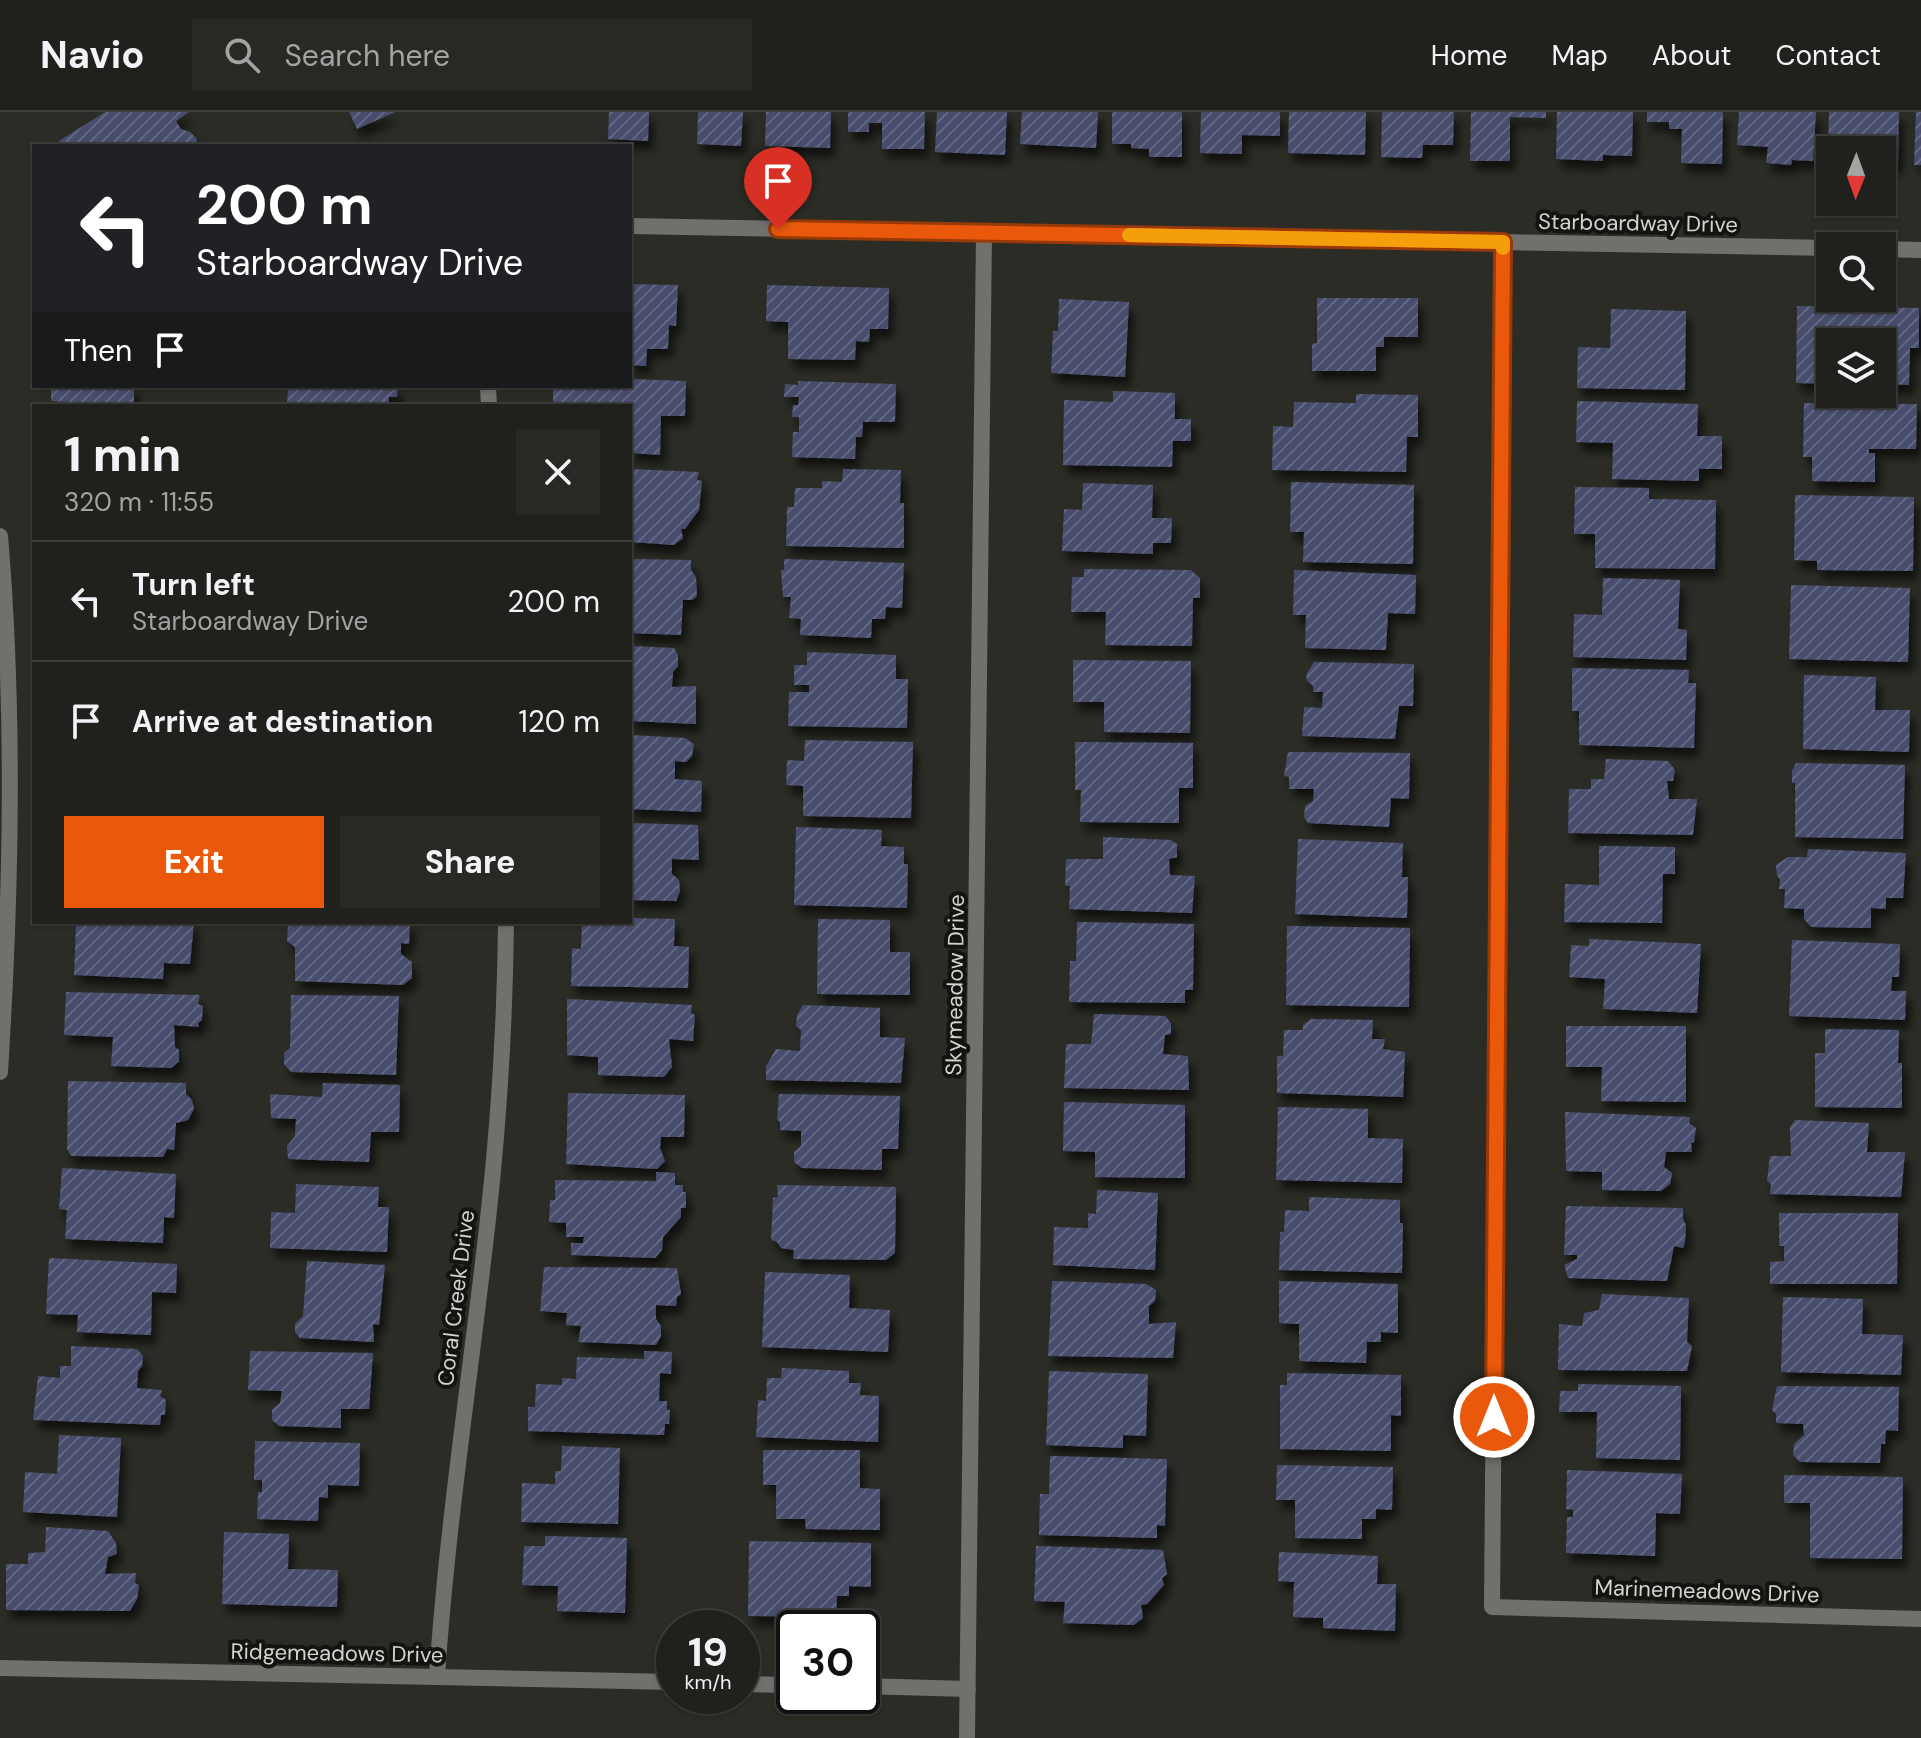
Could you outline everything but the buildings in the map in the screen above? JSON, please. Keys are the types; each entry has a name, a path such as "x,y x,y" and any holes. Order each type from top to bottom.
{"street":[{"name":"Starboardway Drive","path":"632,226 1816,248"},
{"name":"Skymeadow Drive","path":"967,1738 984,233"},
{"name":"Marinemeadows Drive","path":"1503,242 1492,1607 1921,1619"},
{"path":"1896,249 1921,250"},
{"path":"0,536 9,776 8,954 0,1072"},
{"name":"Coral Creek Drive","path":"437,1677 443,1590 488,1217 499,1080 506,924"},
{"name":"Ridgemeadows Drive","path":"0,1668 656,1682"},
{"path":"880,1687 968,1689"}],"slow traffic":[{"path":"1129,235 1503,242 1503,248"}],"route":[{"path":"778,229 1503,242 1494,1417"}]}
